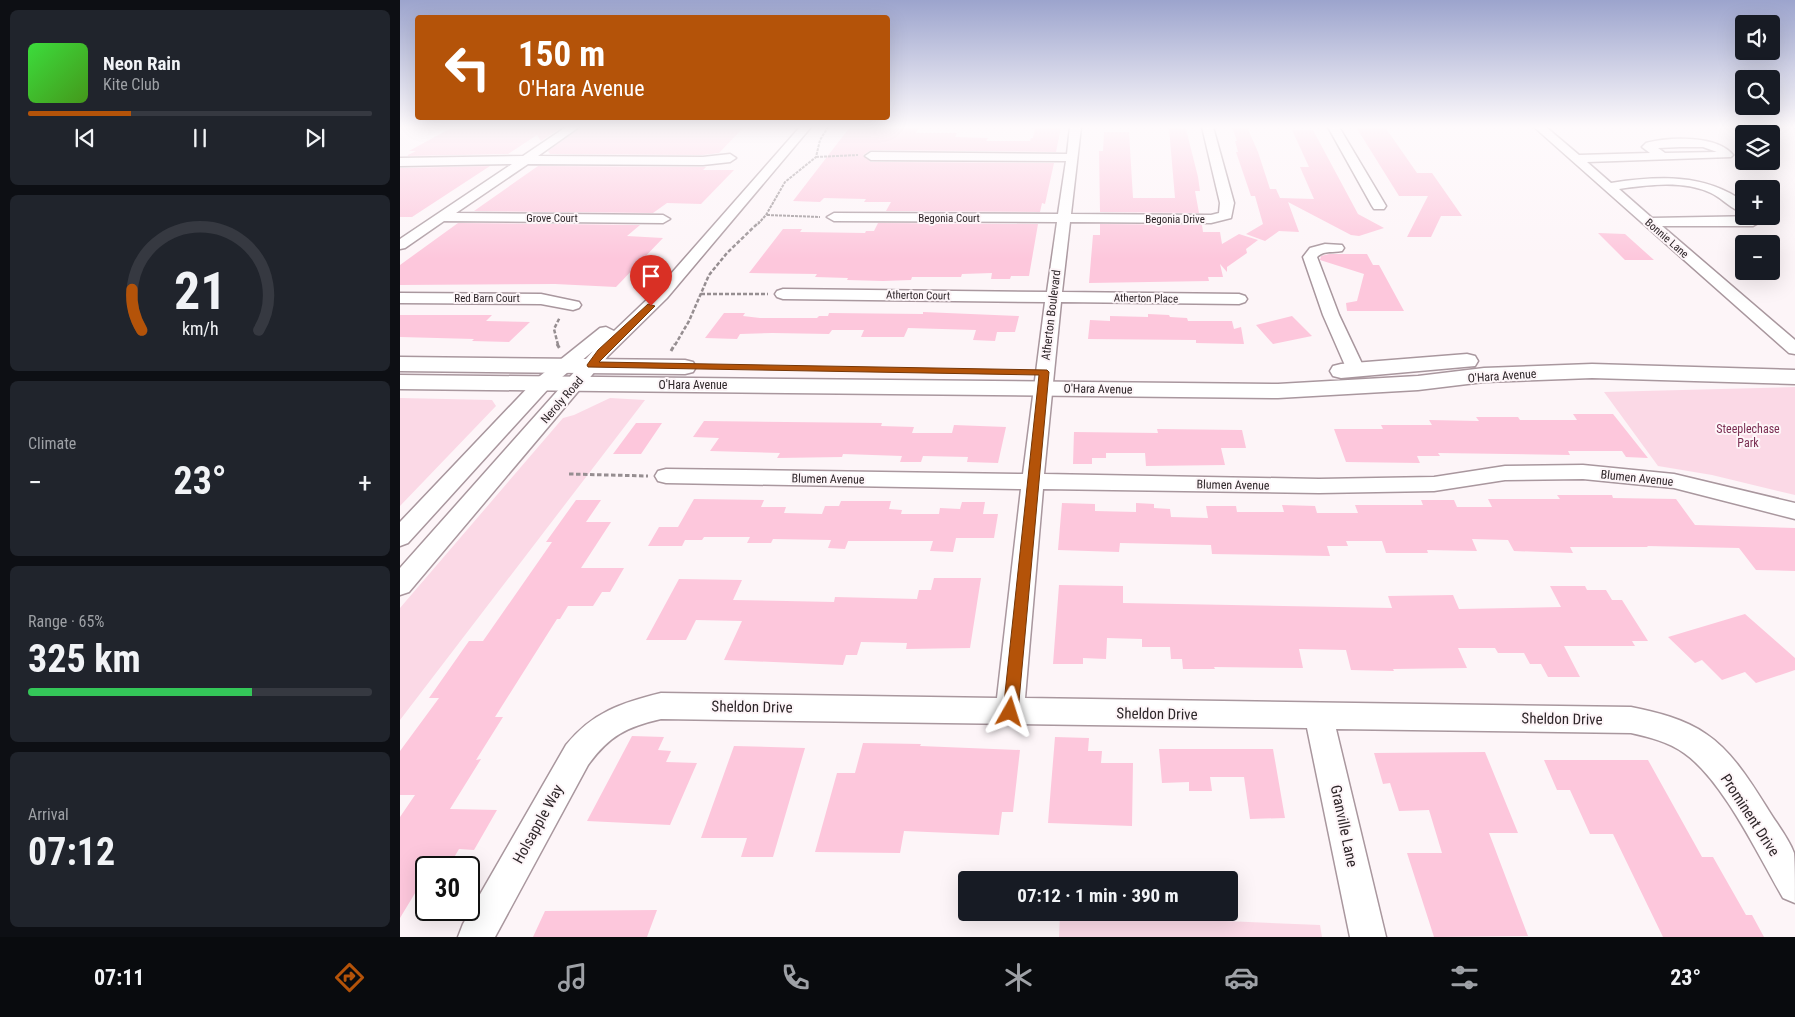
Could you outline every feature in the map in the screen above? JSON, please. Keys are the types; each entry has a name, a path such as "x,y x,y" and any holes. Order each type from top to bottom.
{"main road":[{"name":"O'Hara Avenue","path":"400,364 1043,380 1262,375 1356,370 1446,362 1582,358 1795,364"},
{"name":"O'Hara Avenue","path":"400,382 542,384 568,368 592,365 1043,380 1278,391 1349,388 1484,376 1592,371 1795,377"}],"street":[{"path":"400,245 510,171"},
{"name":"Neroly Road","path":"400,585 568,368 639,302 674,264 682,250 730,204 758,171"},
{"name":"Neroly Road","path":"592,365 602,352 661,295 768,171"},
{"name":"Atherton Boulevard","path":"1010,712 1043,380 1070,171"},
{"name":"Begonia Drive","path":"1064,218 1211,219 1226,215 1227,203 1219,171"},
{"path":"1358,171 1379,206"},
{"name":"Bonnie Lane","path":"1589,171 1795,349"},
{"path":"1608,187 1651,181 1687,182 1702,185 1718,192 1735,203"},
{"name":"Begonia Court","path":"834,217 1064,218"},
{"name":"Grove Court","path":"441,218 663,219"},
{"path":"1648,222 1735,222"},
{"path":"1337,248 1319,248 1312,252 1310,257 1331,315 1356,370"},
{"name":"Atherton Court","path":"783,294 1053,297"},
{"name":"Atherton Place","path":"1053,297 1239,299"},
{"name":"Red Barn Court","path":"400,298 541,299 573,306"},
{"name":"Neroly Road","path":"400,536 542,384"},
{"name":"Blumen Avenue","path":"666,476 1319,486 1425,484 1505,474 1583,472 1627,475 1674,482 1795,511"},
{"name":"Sheldon Drive","path":"611,720 637,711 662,706 1631,720 1662,727 1700,746"},
{"name":"Granville Lane","path":"1319,716 1368,937"},
{"name":"Holsapple Way","path":"476,937 577,755 589,738 611,720"},
{"name":"Prominent Drive","path":"1700,746 1734,787 1795,886"}],"path":[{"path":"658,367 689,321 710,275 727,253 766,215 785,182 799,171"},
{"path":"766,215 834,217"},
{"path":"701,294 783,294"},
{"path":"568,368 552,330 559,318 573,306"},
{"path":"569,474 666,476"}],"green space":[{"name":"Steeplechase Park","path":"1795,387 1795,495 1712,475 1658,466 1604,392"},
{"path":"400,398 492,400 496,406 400,506"},
{"path":"610,398 645,400 400,720 400,608 563,418 574,415"},
{"path":"1060,921 1225,921 1320,925 1322,937 1059,937"}],"building":[{"path":"400,171 483,171 412,217 400,217"},
{"path":"531,171 733,171 701,204 667,203 653,213 474,211"},
{"path":"816,171 1052,171 1045,204 1042,203 1040,212 886,211 891,202 864,202 866,199 824,198 820,202 793,201"},
{"path":"1099,171 1131,171 1133,198 1175,198 1173,171 1196,171 1200,191 1195,191 1199,213 1100,212"},
{"path":"1242,171 1264,171 1270,189 1276,189 1280,198 1314,199 1302,171 1335,171 1358,214 1384,228 1359,236 1351,235 1288,202 1299,232 1279,231 1265,241 1246,234 1263,224 1255,196 1251,196"},
{"path":"1383,171 1432,173 1462,216 1441,216 1431,237 1407,237 1428,196 1399,196"},
{"path":"458,223 640,225 627,236 663,238 616,287 555,284 400,285 400,265"},
{"path":"878,223 1038,224 1029,276 991,279 992,273 962,274 961,277 912,277 911,280 883,281 815,277 817,274 749,273 783,229 802,229 800,232 865,233 866,231 874,231"},
{"path":"1100,224 1202,225 1203,232 1220,232 1222,244 1239,234 1258,240 1246,249 1247,253 1227,267 1227,272 1220,264 1223,277 1208,277 1209,281 1089,283 1093,235 1100,235"},
{"path":"1598,233 1625,234 1654,260 1625,260"},
{"path":"1329,254 1367,254 1373,265 1379,265 1404,311 1347,311 1346,303 1357,301 1364,274 1320,260 1321,256"},
{"path":"923,312 1019,316 1015,332 997,332 995,341 973,340 976,330 908,328 904,337 861,337 864,330 832,330 829,334 740,334 737,339 705,338 724,313 745,313 743,316 760,318 817,318 819,316 828,316 829,313 923,314"},
{"path":"1148,314 1187,318 1188,321 1232,321 1234,329 1241,327 1244,344 1196,343 1196,340 1088,339 1090,320 1110,321 1110,316 1148,317"},
{"path":"400,315 492,315 486,321 530,322 509,342 472,341 474,339 400,337"},
{"path":"1292,316 1312,336 1273,344 1256,325"},
{"path":"1573,414 1613,414 1648,458 1626,457 1622,451 1568,451 1570,455 1438,453 1440,456 1417,456 1420,463 1346,462 1334,429 1383,429 1381,425 1432,425 1429,420 1479,421 1476,417 1518,417 1520,420 1577,420"},
{"path":"704,421 882,423 881,426 914,427 912,433 952,433 954,425 1006,427 998,463 967,462 968,457 923,456 921,462 900,462 902,456 843,454 842,457 777,458 780,453 710,451 719,438 693,437"},
{"path":"636,423 662,423 641,454 613,454"},
{"path":"1157,429 1242,430 1246,448 1221,448 1225,465 1146,466 1145,453 1106,453 1106,458 1092,458 1092,464 1073,464 1074,432 1158,433"},
{"path":"1557,495 1612,495 1613,498 1676,499 1695,525 1795,528 1795,571 1756,570 1739,548 1570,547 1573,553 1514,551 1508,540 1472,539 1477,551 1427,550 1428,553 1386,553 1382,541 1346,541 1348,546 1327,546 1330,556 1212,554 1211,545 1120,543 1119,552 1058,550 1062,503 1095,504 1095,511 1136,512 1136,503 1154,504 1154,508 1170,509 1171,517 1208,518 1206,506 1236,506 1237,512 1284,512 1282,505 1315,506 1317,513 1358,513 1355,505 1423,505 1421,500 1454,500 1457,507 1492,507 1488,499 1560,499"},
{"path":"694,499 764,500 761,507 786,507 784,513 822,514 825,506 839,506 841,501 891,501 889,509 902,510 901,514 939,514 940,508 960,509 962,502 985,502 983,514 998,514 994,538 956,538 953,552 930,551 933,541 848,541 845,549 828,548 831,540 773,539 771,543 747,543 750,537 704,537 702,540 685,540 682,546 648,546 659,527 678,527"},
{"path":"576,500 601,500 586,522 611,522 581,568 624,568 610,592 602,592 593,606 568,606 560,619 557,619 495,717 503,717 476,760 481,759 450,809 497,810 474,850 459,849 455,856 415,856 415,893 400,918 400,817 415,795 400,795 400,751 439,698 429,698 469,641 483,641 552,542 546,542"},
{"path":"934,578 981,578 970,648 906,649 907,643 861,642 857,655 846,655 843,665 724,660 742,621 696,620 686,640 646,640 679,579 742,580 733,600 834,602 835,597 917,599 919,590 931,590"},
{"path":"1059,585 1123,586 1123,603 1392,608 1388,596 1453,595 1459,609 1561,607 1550,586 1585,586 1587,590 1606,590 1612,600 1622,600 1648,641 1632,641 1635,646 1564,646 1580,677 1548,677 1541,664 1530,664 1524,653 1498,653 1495,648 1458,648 1467,668 1393,669 1394,671 1351,670 1346,650 1299,649 1303,668 1214,667 1215,669 1183,669 1182,659 1171,659 1170,647 1142,647 1142,639 1107,638 1106,659 1083,658 1083,664 1053,664"},
{"path":"1745,614 1795,658 1795,670 1756,683 1745,672 1722,680 1702,660 1695,663 1668,637"},
{"path":"632,736 664,737 658,750 671,751 666,762 697,763 670,825 587,821"},
{"path":"1055,737 1089,738 1088,751 1102,751 1101,763 1133,763 1132,826 1048,823"},
{"path":"863,743 921,744 920,746 1020,750 1013,812 1002,812 999,835 904,831 900,853 815,852 837,773 855,773"},
{"path":"734,746 805,748 773,857 741,857 747,838 701,838"},
{"path":"1159,749 1273,749 1285,818 1250,819 1244,777 1210,777 1212,791 1189,791 1189,782 1162,783"},
{"path":"1485,752 1518,833 1489,833 1528,936 1434,937 1407,853 1442,853 1429,810 1399,811 1390,783 1383,784 1374,753"},
{"path":"1544,760 1648,760 1702,857 1713,857 1746,915 1752,915 1764,937 1663,937 1613,834 1590,834 1570,790 1557,790"},
{"path":"657,910 647,937 533,937 545,911"}],"route":[{"path":"651,306 602,352 592,365 1044,372 1010,712"}]}
